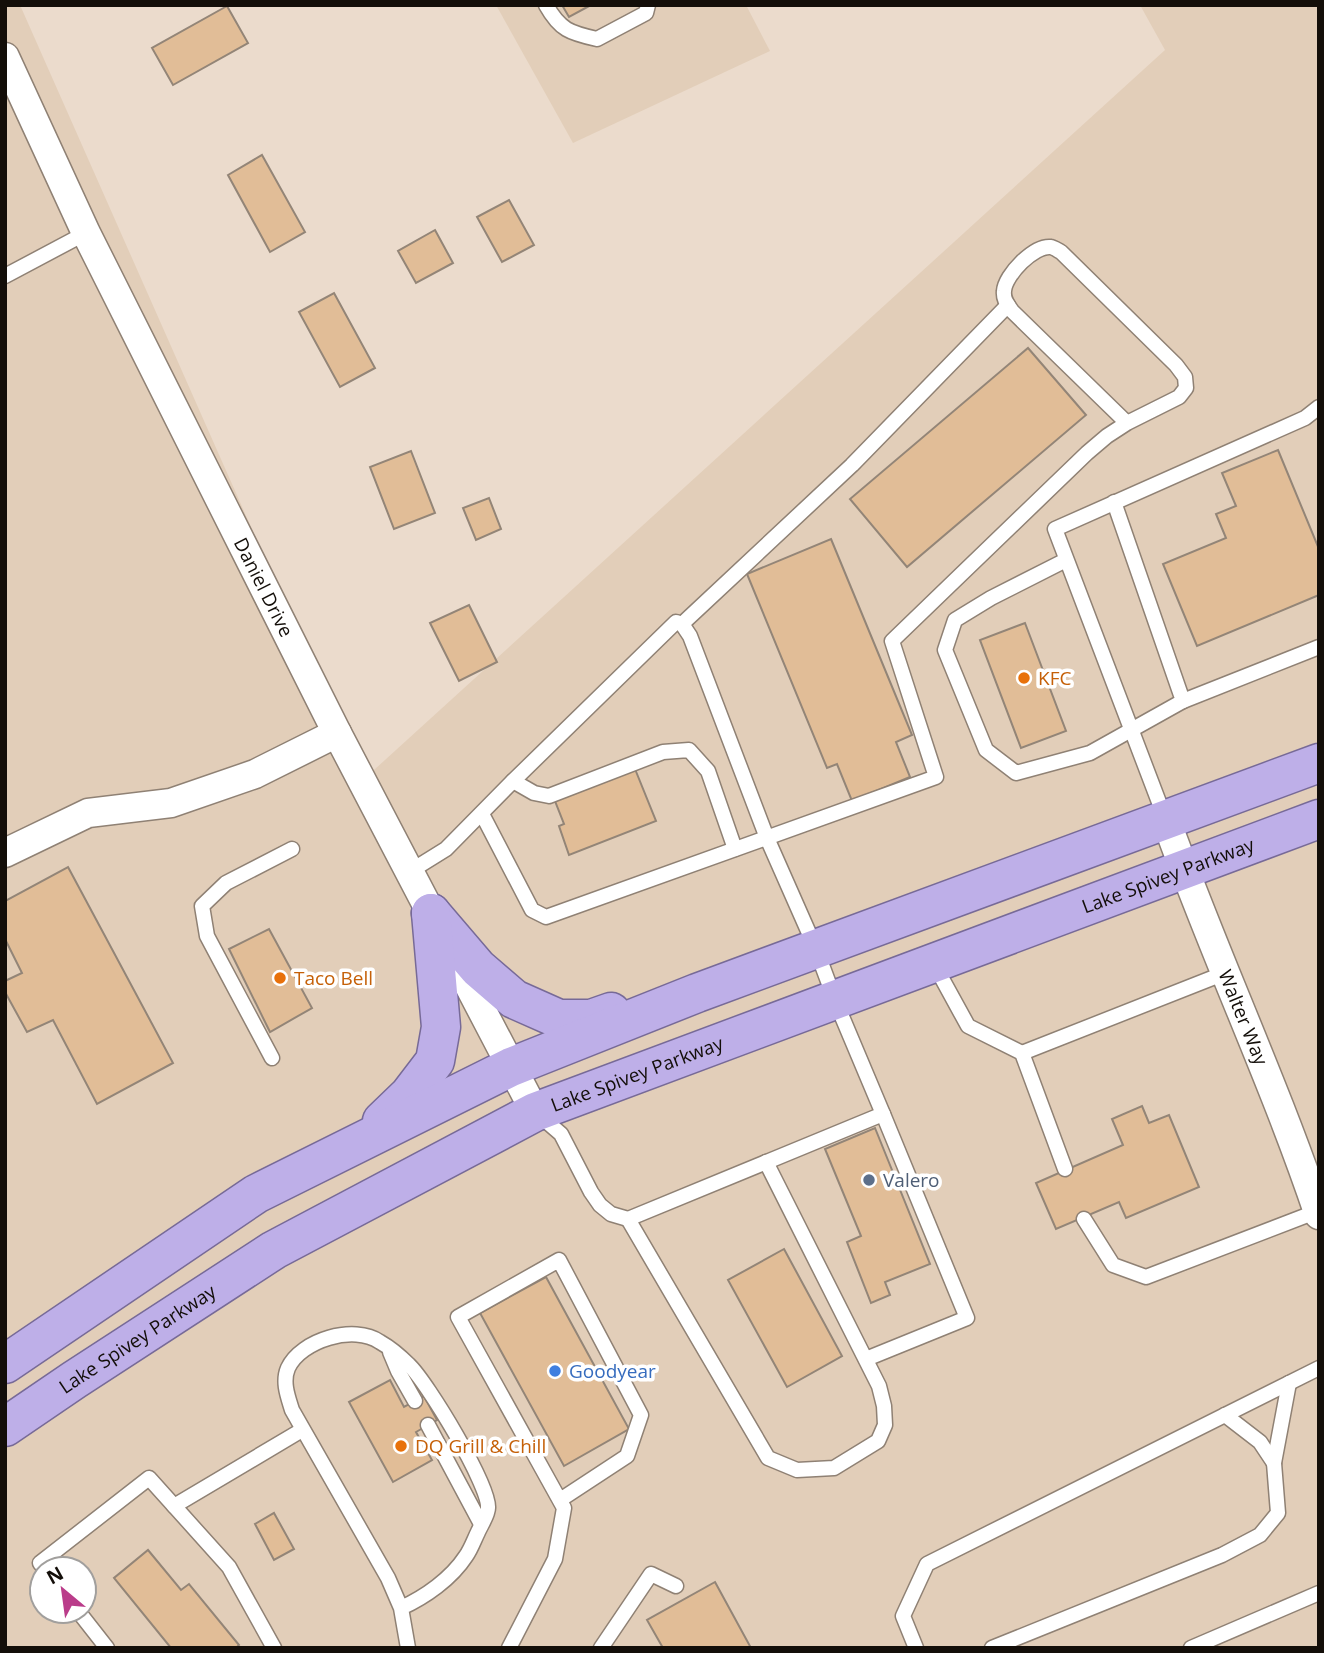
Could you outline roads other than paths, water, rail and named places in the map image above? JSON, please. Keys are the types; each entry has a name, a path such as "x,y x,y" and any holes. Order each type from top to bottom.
{"highway":[{"path":"5,1364 256,1194 511,1067 816,949 1319,763"},
{"name":"Lake Spivey Parkway","path":"5,1427 274,1251 535,1112 1319,819"},
{"path":"431,913 478,968 514,999 559,1019 591,1019 674,989 750,974"},
{"path":"360,1142 410,1095 435,1060 441,1027 431,913"}],"street":[{"name":"Daniel Drive","path":"5,57 86,233 337,733 535,1112"},
{"path":"5,853 88,813 172,803 255,774 337,733"},
{"name":"Walter Way","path":"1166,820 1318,1213"}],"lane":[{"path":"546,5 570,33 597,39 646,13 648,5"},
{"path":"5,276 86,233"},
{"path":"482,814 532,910 546,917 936,777 892,641 1087,453 1127,423 1180,397 1186,387 1185,377 1175,365 1061,252 1052,247 1040,248 1030,254 1008,279 1004,290 1005,302 1127,423"},
{"path":"682,624 852,465 1008,305"},
{"path":"1166,820 1055,529 1316,414"},
{"path":"1114,502 1183,701"},
{"path":"1066,561 991,597 955,620 945,650 986,750 1016,773 1090,752 1183,701 1319,647"},
{"path":"409,872 446,849 676,622 682,624 691,636 767,838 816,949 967,1318 866,1359"},
{"path":"513,781 534,793 549,796 663,752 689,750 708,771 735,849"},
{"path":"272,1058 208,936 202,906 226,883 292,849"},
{"path":"933,962 968,1026 1022,1054 1065,1169"},
{"path":"1022,1054 1225,973"},
{"path":"535,1112 561,1134 600,1205 611,1214 628,1219 883,1114"},
{"path":"628,1219 768,1458 797,1470 834,1468 878,1441 885,1425 884,1406 879,1386 866,1359 766,1162"},
{"path":"1083,1219 1113,1265 1146,1277 1318,1213"},
{"path":"509,1648 555,1559 564,1508 458,1317 559,1260 641,1415 627,1455 560,1500"},
{"path":"401,1608 424,1597 466,1557 488,1509 486,1494 449,1423 409,1365 379,1340 362,1335 334,1336 314,1342 302,1350 286,1370 285,1384 292,1410 302,1430 387,1578 401,1608 408,1648"},
{"path":"389,1349 415,1401"},
{"path":"916,1648 903,1616 928,1564 1319,1368"},
{"path":"992,1648 1222,1555 1260,1535 1278,1513 1274,1463 1289,1383"},
{"path":"1225,1415 1260,1441 1274,1463"},
{"path":"428,1425 481,1524"},
{"path":"174,1506 302,1430"},
{"path":"50,1555 149,1478 229,1567 268,1645"},
{"path":"609,1644 651,1574 676,1586"},
{"path":"1191,1648 1319,1593"},
{"path":"89,1625 107,1648"}],"place":[{"name":"KFC","path":"1024,678"},
{"name":"Taco Bell","path":"280,978"},
{"name":"Valero","path":"869,1180"},
{"name":"Goodyear","path":"555,1371"},
{"name":"DQ Grill & Chill","path":"401,1446"}]}
